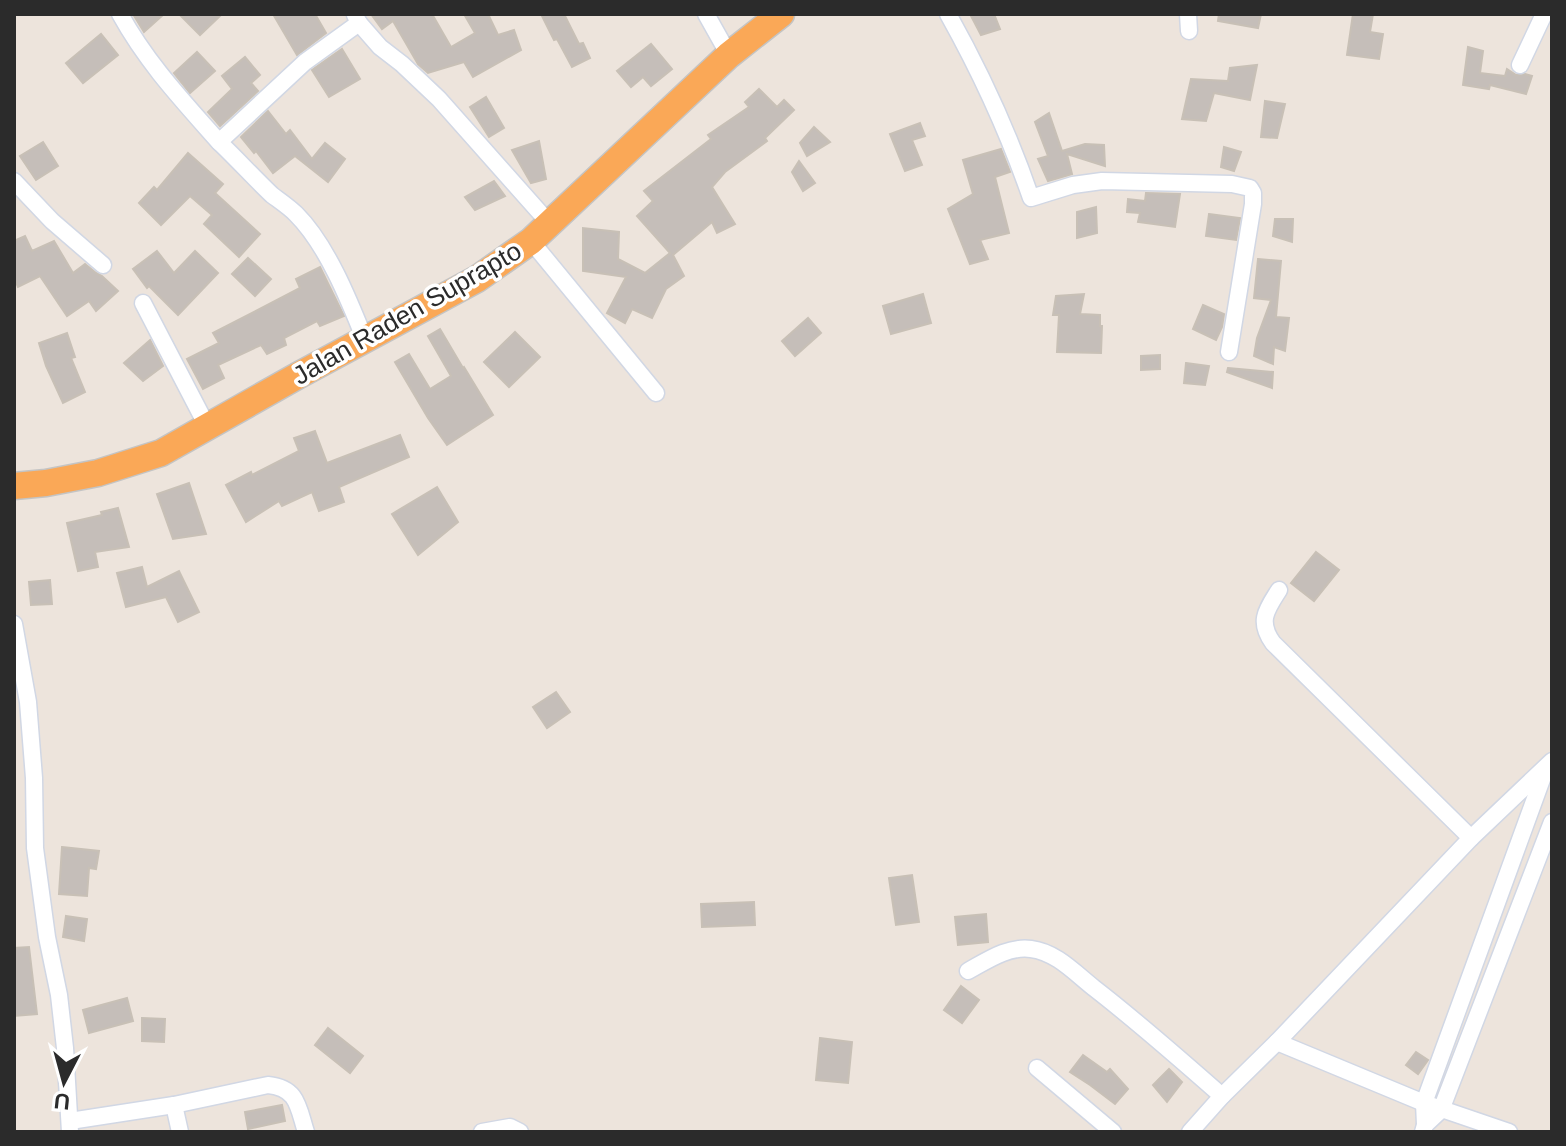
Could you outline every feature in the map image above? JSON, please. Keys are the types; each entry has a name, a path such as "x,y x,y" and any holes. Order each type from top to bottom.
{"highway":[{"name":"Jalan Raden Suprapto","path":"14,486 98,473 161,453 477,279 540,232 729,55 781,14"}],"street":[{"path":"120,14 136,44 219,142 312,233 330,263 365,340"},
{"path":"706,14 729,55"},
{"path":"948,14 971,55 1008,137 1031,198 1073,185 1102,181 1232,184 1252,190 1253,204 1229,352"},
{"path":"1520,65 1544,14"},
{"path":"219,142 356,18 384,51 439,99 656,393"},
{"path":"14,181 52,221 103,265"},
{"path":"143,303 208,428"},
{"path":"1279,590 1264,619 1267,634 1273,643 1471,838"},
{"path":"14,624 28,702 35,848 47,937 59,995 70,1126 268,1085 291,1093 306,1132"},
{"path":"1190,1132 1471,838 1550,763"},
{"path":"1424,1129 1424,1103 1550,763"},
{"path":"1424,1129 1441,1110 1552,822"},
{"path":"968,971 1002,952 1015,949 1051,954 1139,1023 1222,1096"},
{"path":"1277,1042 1441,1110 1509,1132"},
{"path":"1037,1068 1113,1132"},
{"path":"174,1105 180,1132"},
{"path":"482,1132 510,1127 520,1132"}],"building":[{"path":"133,14 164,14 144,32"},
{"path":"179,14 222,14 200,35"},
{"path":"273,14 315,14 326,33 297,55"},
{"path":"371,14 432,14 451,47 475,33 464,14 488,14 498,35 514,30 521,50 473,77 464,62 428,73 418,64 393,21 382,29"},
{"path":"541,14 564,14 590,58 572,67"},
{"path":"970,14 994,14 1000,29 981,35"},
{"path":"1219,14 1261,14 1258,28 1218,21"},
{"path":"1353,14 1373,14 1370,32 1383,34 1379,59 1347,55"},
{"path":"101,34 118,55 83,83 66,63"},
{"path":"651,44 672,69 651,86 643,77 631,87 617,71"},
{"path":"1468,47 1483,51 1480,73 1505,76 1507,69 1516,75 1532,76 1526,94 1490,85 1489,89 1463,85"},
{"path":"342,49 360,79 329,97 312,70"},
{"path":"197,52 215,71 190,93 174,73"},
{"path":"245,57 260,75 251,83 258,91 220,126 208,112 232,89 222,76"},
{"path":"1257,65 1250,100 1214,93 1206,121 1182,119 1191,79 1228,81 1230,68"},
{"path":"759,89 777,107 784,100 794,110 765,138 767,141 725,172 712,187 735,224 717,233 712,222 673,255 684,276 666,289 652,318 632,309 625,323 607,313 626,277 583,271 583,228 619,232 618,259 645,273 670,253 637,216 653,201 644,191 711,139 708,135 749,107 745,102"},
{"path":"486,97 504,128 489,137 470,107"},
{"path":"1265,101 1285,104 1277,138 1261,137"},
{"path":"268,111 286,134 290,130 312,159 325,143 345,159 328,182 295,156 273,173 256,151 254,153 241,137"},
{"path":"1049,113 1062,151 1085,144 1104,145 1105,166 1067,154 1072,174 1048,181 1038,159 1048,156 1035,122"},
{"path":"920,123 925,136 912,140 922,165 905,171 890,134"},
{"path":"814,127 830,142 807,156 800,143"},
{"path":"539,141 546,179 531,183 512,150"},
{"path":"43,142 58,166 36,180 20,156"},
{"path":"1224,147 1241,152 1234,171 1221,167"},
{"path":"1001,149 1010,172 995,177 1009,233 980,240 988,259 970,264 948,209 973,194 963,160"},
{"path":"188,153 223,184 215,193 260,234 239,257 204,224 212,215 190,196 161,225 139,203 154,187 157,190"},
{"path":"799,161 815,183 803,191 792,172"},
{"path":"494,181 505,196 475,210 465,197"},
{"path":"1146,193 1180,194 1175,227 1138,222 1140,213 1127,212 1128,199 1145,201"},
{"path":"1096,207 1097,233 1077,238 1077,212"},
{"path":"1209,214 1240,218 1236,240 1206,236"},
{"path":"1275,219 1293,219 1292,242 1273,236"},
{"path":"25,236 32,251 54,241 73,273 85,264 118,291 96,311 89,301 67,316 40,276 18,287 14,278 14,241"},
{"path":"157,251 174,273 195,251 218,273 178,315 149,286 147,288 133,269"},
{"path":"248,258 271,279 255,296 232,274"},
{"path":"1258,259 1281,261 1276,317 1289,318 1285,351 1274,347 1273,364 1254,356 1271,300 1254,298"},
{"path":"320,267 344,316 320,326 317,321 284,338 286,345 267,354 261,345 218,365 224,378 203,389 187,359 219,343 213,333 300,288 296,279"},
{"path":"923,294 931,323 891,334 883,306"},
{"path":"1084,294 1080,314 1100,315 1101,353 1057,352 1059,315 1053,315 1056,296"},
{"path":"1203,305 1224,314 1216,340 1193,329"},
{"path":"808,318 821,333 795,356 782,341"},
{"path":"440,329 493,415 447,445 395,362 409,354 430,389 451,376 428,336"},
{"path":"515,332 540,357 509,387 484,362"},
{"path":"67,333 75,357 71,358 85,392 63,403 39,343"},
{"path":"150,340 163,366 143,381 124,363"},
{"path":"1160,355 1160,369 1141,370 1141,356"},
{"path":"1186,363 1209,366 1205,385 1184,383"},
{"path":"1228,368 1273,372 1272,388 1227,372"},
{"path":"315,431 327,463 400,435 409,457 339,487 344,502 319,511 312,492 282,506 279,501 246,522 226,485 299,451 294,438"},
{"path":"189,483 206,534 173,539 157,494"},
{"path":"437,487 458,522 418,555 392,514"},
{"path":"118,508 129,547 95,552 98,567 78,571 67,523"},
{"path":"1316,552 1339,570 1314,601 1291,583"},
{"path":"142,567 147,587 179,571 199,612 178,622 166,597 126,607 117,573"},
{"path":"50,580 52,604 31,605 29,582"},
{"path":"556,692 570,712 547,728 533,707"},
{"path":"62,847 99,851 96,869 89,868 87,896 59,894"},
{"path":"912,875 919,922 896,925 889,878"},
{"path":"754,902 755,925 702,927 701,904"},
{"path":"986,914 988,942 958,945 955,917"},
{"path":"66,916 87,919 84,941 63,937"},
{"path":"29,947 37,1014 14,1016 14,948"},
{"path":"961,986 979,1000 962,1023 944,1010"},
{"path":"127,998 133,1021 89,1033 83,1010"},
{"path":"142,1018 165,1019 164,1042 142,1041"},
{"path":"328,1028 363,1056 350,1073 315,1045"},
{"path":"820,1038 852,1042 848,1083 816,1080"},
{"path":"1416,1052 1428,1060 1418,1074 1406,1065"},
{"path":"1083,1055 1107,1072 1110,1069 1128,1089 1115,1104 1070,1072"},
{"path":"1169,1069 1182,1082 1167,1102 1153,1085"},
{"path":"282,1105 285,1121 248,1129 245,1112"}]}
